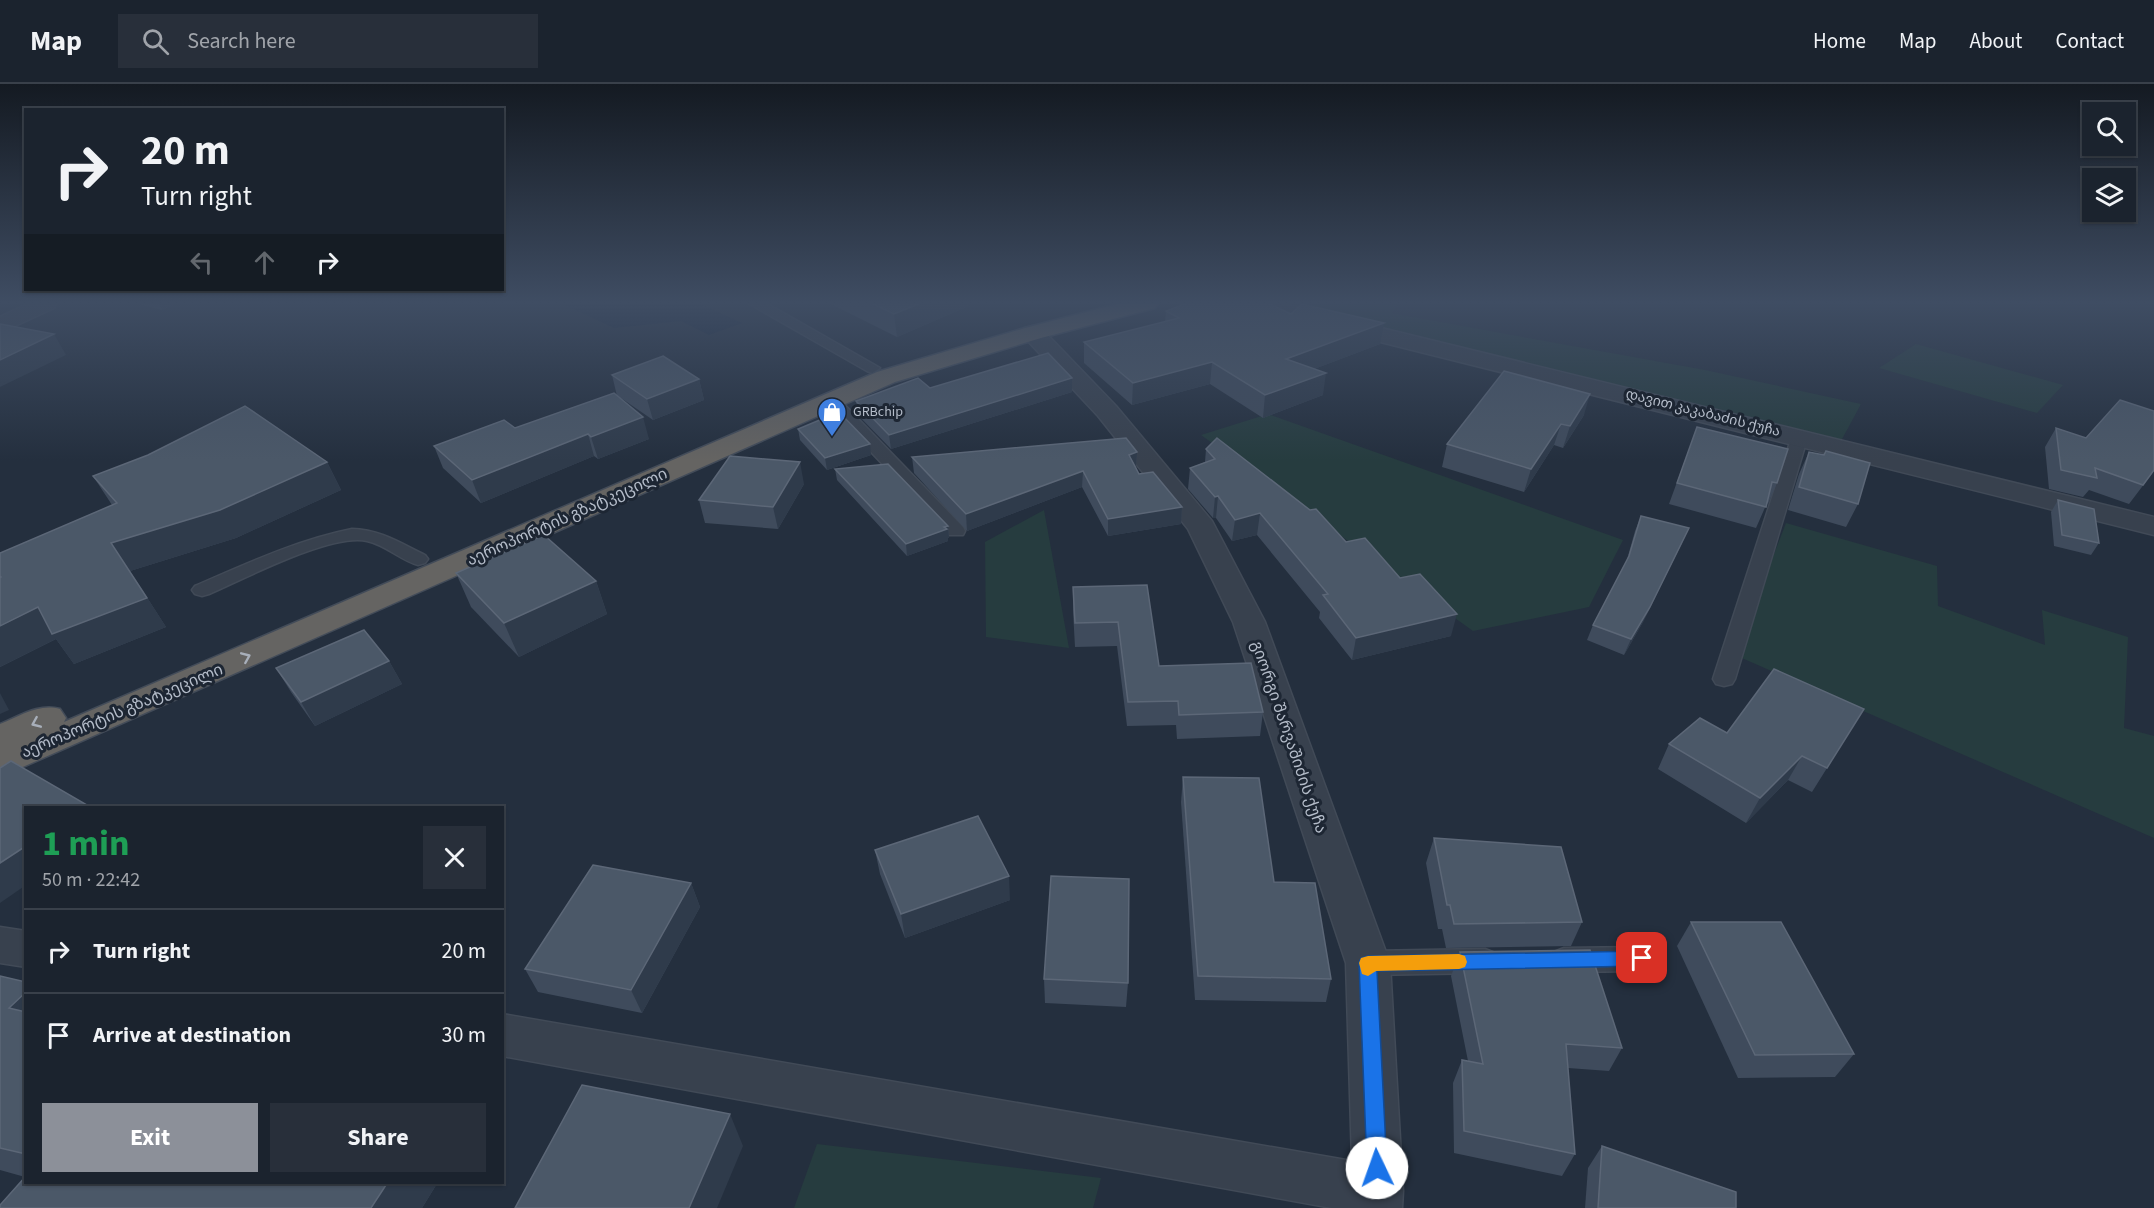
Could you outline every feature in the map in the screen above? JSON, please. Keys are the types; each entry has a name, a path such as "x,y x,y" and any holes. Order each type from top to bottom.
{"highway":[{"name":"აეროპორტის გზატკეცილი","path":"0,739 418,559 872,368 915,355"},
{"name":"აეროპორტის გზატკეცილი","path":"0,764 886,377 958,355"}],"street":[{"name":"გიორგი შარვაშიძის ქუჩა","path":"1054,355 1107,411 1202,526 1249,622 1368,963 1377,1199"},
{"name":"დავით კაკაბაძის ქუჩა","path":"1468,355 1800,436 2154,526"},
{"path":"0,945 24,949"},
{"path":"504,1035 1377,1199"}],"lane":[{"path":"849,355 872,368"},
{"path":"832,401 956,531"},
{"path":"1724,679 1800,436"},
{"path":"202,590 316,543 349,534 369,536 418,559"},
{"path":"1368,963 1642,958"}],"green space":[{"path":"1494,355 1625,355 1705,370 1861,404 1841,441"},
{"path":"1898,355 1957,355 2063,385 2037,413 1879,368"},
{"path":"1268,414 1623,540 1589,607 1473,631 1201,435"},
{"path":"1044,510 1069,648 986,637 985,542"},
{"path":"1786,523 1937,566 1938,606 2045,645 2042,610 2128,637 2124,728 2154,736 2154,838 1735,655"},
{"path":"817,1144 1101,1178 1093,1208 794,1208"}],"building":[{"path":"1040,355 1050,355 1072,378 889,435 856,401 918,378 930,388"},
{"path":"1100,355 1296,355 1286,359 1326,373 1265,395 1212,362 1133,383"},
{"path":"663,356 699,379 647,399 612,375"},
{"path":"1504,371 1590,394 1570,426 1561,424 1531,469 1447,444"},
{"path":"614,393 643,417 591,437 588,434 472,480 434,446 504,420 515,428"},
{"path":"2120,400 2154,411 2154,470 2143,485 2095,468 2097,478 2061,470 2056,428 2086,438"},
{"path":"245,406 327,462 220,510 111,543 147,598 52,634 38,607 0,626 0,553 117,503 93,476 148,455"},
{"path":"839,412 870,444 825,458 798,429"},
{"path":"1697,427 1788,449 1777,483 1772,482 1766,507 1677,483"},
{"path":"1126,438 1137,452 1129,455 1139,474 1153,472 1182,507 1108,519 1083,471 966,514 912,457"},
{"path":"1217,438 1310,510 1316,509 1346,542 1365,538 1400,578 1420,574 1457,614 1356,638 1323,595 1328,594 1260,513 1235,520 1218,496 1215,497 1190,468 1215,459 1206,449"},
{"path":"1826,451 1870,463 1858,504 1799,487 1809,452 1824,455"},
{"path":"730,456 800,462 773,507 699,500"},
{"path":"888,464 948,526 944,527 947,529 906,544 835,469"},
{"path":"2058,500 2094,509 2099,543 2062,535"},
{"path":"1641,516 1689,528 1650,607 1631,639 1593,625 1629,556"},
{"path":"544,535 596,581 504,623 456,573"},
{"path":"1147,585 1159,666 1251,663 1263,712 1179,715 1178,701 1128,702 1118,622 1075,623 1073,587"},
{"path":"364,630 389,661 301,702 276,668"},
{"path":"1774,669 1864,709 1827,768 1802,756 1760,798 1669,744 1700,718 1727,733"},
{"path":"11,761 87,805 24,806 24,847 0,863 0,768"},
{"path":"1183,777 1259,778 1274,882 1315,883 1331,979 1198,976"},
{"path":"978,816 1009,876 901,914 875,850"},
{"path":"1434,838 1561,847 1582,922 1454,924 1450,905 1447,905"},
{"path":"593,865 691,883 631,990 525,969"},
{"path":"1051,876 1129,879 1128,983 1044,979"},
{"path":"1691,922 1781,922 1854,1054 1755,1055"},
{"path":"1590,950 1622,1048 1566,1044 1575,1154 1464,1131 1462,1060 1483,1064 1460,952"},
{"path":"0,976 24,982 24,994 9,1008 24,1012 24,1154 0,1148"},
{"path":"582,1085 730,1114 689,1208 515,1208"},
{"path":"1602,1146 1736,1192 1736,1208 1598,1208"},
{"path":"24,1178 24,1184 387,1184 371,1208 0,1208 0,1205"}],"slow traffic":[{"path":"1368,968 1368,963 1459,962"}],"place":[{"name":"GRBchip","path":"832,438"}],"route":[{"path":"1377,1168 1368,963 1642,958"}]}
